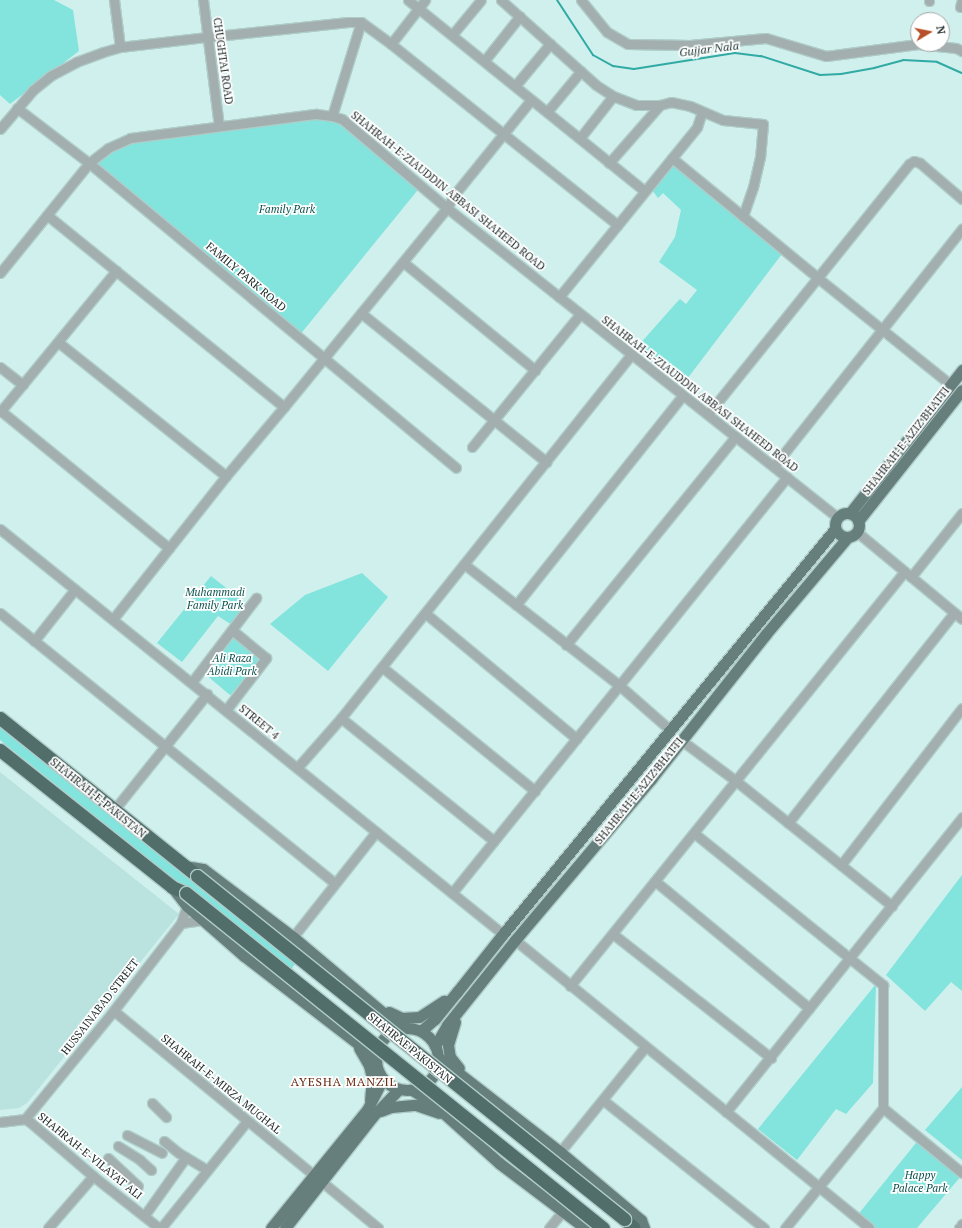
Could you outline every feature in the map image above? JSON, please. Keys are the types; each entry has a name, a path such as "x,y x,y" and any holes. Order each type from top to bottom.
{"highway":[{"name":"SHAHRAH-E-PAKISTAN","path":"0,718 182,866 197,876"},
{"name":"SHAHRAH-E-PAKISTAN","path":"0,750 172,887 186,893"},
{"name":"SHAHRAE PAKISTAN","path":"197,876 634,1228"},
{"name":"SHAHRAE PAKISTAN","path":"186,893 603,1228"}],"main road":[{"name":"SHAHRAH-E-AZIZ BHATTI","path":"850,513 962,370"},
{"name":"SHAHRAH-E-AZIZ BHATTI","path":"858,526 961,392"},
{"path":"843,513 850,513 855,516 858,526 853,536 847,538 842,537 835,529 837,517 843,513"},
{"name":"SHAHRAH-E-AZIZ BHATTI","path":"421,1031 435,1019 458,992 503,934 835,529"},
{"name":"SHAHRAH-E-AZIZ BHATTI","path":"437,1051 458,1012 515,940 651,779 765,635 847,538"},
{"path":"182,866 203,869 293,936 385,1010 402,1018 411,1018 425,1014 458,992"},
{"path":"172,887 187,906 244,956 353,1041 376,1057"},
{"path":"338,973 382,1012 404,1028"},
{"path":"458,1012 449,1038 449,1052 454,1063 477,1087"},
{"path":"437,1051 434,1075 421,1087 412,1090 399,1089 390,1086 383,1079 377,1069 376,1057 380,1043 384,1037 390,1032 404,1028 421,1031 432,1040 437,1051 477,1087 560,1152 641,1220 644,1228"},
{"path":"353,1041 363,1054 371,1072 374,1109"},
{"path":"374,1109 383,1079"},
{"path":"271,1228 318,1178 374,1109 399,1089"},
{"path":"412,1090 430,1101 499,1163 585,1228"},
{"path":"374,1109 416,1104 447,1116"},
{"path":"285,1228 318,1178"}],"street":[{"path":"114,0 120,48"},
{"name":"CHUGHTAI ROAD","path":"203,0 220,126"},
{"path":"408,0 485,60 531,100 645,191"},
{"path":"391,44 425,0"},
{"path":"452,35 481,0"},
{"path":"501,0 596,85 613,96 636,105 660,105 671,102 690,106 723,120 763,124 760,157 753,187 743,216"},
{"path":"581,0 607,32 628,44 690,45 766,38 826,56 918,44 956,48 962,51"},
{"path":"485,60 520,16"},
{"path":"0,129 33,90 50,76 76,62 120,48 207,37 348,22 361,22 391,44 618,225"},
{"path":"332,116 361,22"},
{"path":"515,86 550,44"},
{"path":"547,112 580,71"},
{"path":"580,138 613,96"},
{"path":"113,619 226,476 284,408 447,208 454,195 531,100"},
{"path":"609,163 660,105"},
{"name":"FAMILY PARK ROAD","path":"18,108 89,163 456,468"},
{"path":"559,297 697,127 702,112"},
{"name":"SHAHRAH-E-ZIAUDDIN ABBASI SHAHEED ROAD","path":"0,273 89,163 108,148 130,138 316,114 332,116 342,119 447,208 682,396 708,414 837,517"},
{"path":"672,158 950,384"},
{"path":"708,414 909,164 914,161 920,163 962,199"},
{"path":"48,215 284,408"},
{"path":"774,466 962,229"},
{"path":"403,262 535,370"},
{"path":"116,271 0,412 169,548"},
{"path":"361,313 546,462"},
{"path":"472,447 580,314"},
{"path":"58,342 226,476"},
{"path":"297,768 341,718 631,355"},
{"path":"0,367 23,385"},
{"path":"516,605 682,396"},
{"path":"566,645 736,436"},
{"path":"452,893 787,477"},
{"path":"570,986 736,781 908,575 962,513"},
{"path":"788,823 960,617 908,575 858,526"},
{"name":"STREET 4","path":"0,529 207,694 503,934"},
{"path":"464,564 620,686 670,730"},
{"path":"34,641 75,589"},
{"path":"192,682 256,598"},
{"path":"0,613 335,883"},
{"path":"425,613 577,739"},
{"path":"226,710 266,658 232,630"},
{"path":"382,667 535,791"},
{"path":"114,810 207,694"},
{"path":"841,865 962,708"},
{"path":"341,718 494,841"},
{"path":"681,740 736,781 892,906"},
{"path":"726,1112 851,958 962,817"},
{"path":"293,936 376,832"},
{"path":"694,833 883,985 883,1108 785,1228"},
{"path":"654,882 809,1008"},
{"name":"HUSSAINABAD STREET","path":"25,1119 114,1011 181,923 187,906"},
{"path":"181,923 203,920"},
{"path":"613,934 771,1058"},
{"path":"515,940 869,1228"},
{"name":"SHAHRAH-E-MIRZA MUGHAL","path":"114,1011 378,1228"},
{"path":"560,1152 645,1047"},
{"path":"603,1100 764,1228"},
{"path":"152,1103 166,1117"},
{"path":"883,1108 962,1173"},
{"name":"SHAHRAH-E-VILAYAT ALI","path":"0,1122 25,1119 93,1176 160,1228"},
{"path":"160,1228 248,1121"},
{"path":"127,1135 162,1153"},
{"path":"164,1142 207,1170"},
{"path":"118,1146 140,1160 150,1170"},
{"path":"144,1216 186,1157"},
{"path":"108,1158 138,1186"},
{"path":"48,1228 93,1176"},
{"path":"549,1228 563,1211"},
{"path":"959,1228 962,1224"}],"shaded area":[{"path":"0,772 179,914 27,1103 19,1108 0,1110"}],"green space":[{"path":"0,0 54,0 73,10 79,51 10,104 0,95"},
{"name":"Family Park","path":"332,116 421,186 299,336 89,163 130,138"},
{"path":"674,165 782,254 684,383 638,346 680,299 686,304 697,290 659,262 675,237 681,210 663,193 658,198 652,190"},
{"path":"362,573 388,597 328,671 270,624 305,595"},
{"name":"Muhammadi Family Park","path":"211,576 248,605 232,625 218,616 182,662 157,643"},
{"name":"Ali Raza Abidi Park","path":"232,634 261,658 230,695 201,671"},
{"path":"0,724 208,895 295,964 291,970 190,892 0,740"},
{"path":"962,875 962,991 951,982 925,1011 886,975"},
{"path":"876,984 873,1083 846,1114 836,1109 797,1160 758,1129"},
{"path":"962,1087 962,1160 925,1130"},
{"name":"Happy Palace Park","path":"920,1138 962,1175 917,1228 869,1228 856,1217"}],"waterway":[{"name":"Gujjar Nala","path":"557,0 593,55 613,66 634,69 735,53 761,56 820,75 841,74 874,68 903,60 937,62 962,73"}],"district":[{"name":"AYESHA MANZIL","path":"344,1082"}]}
